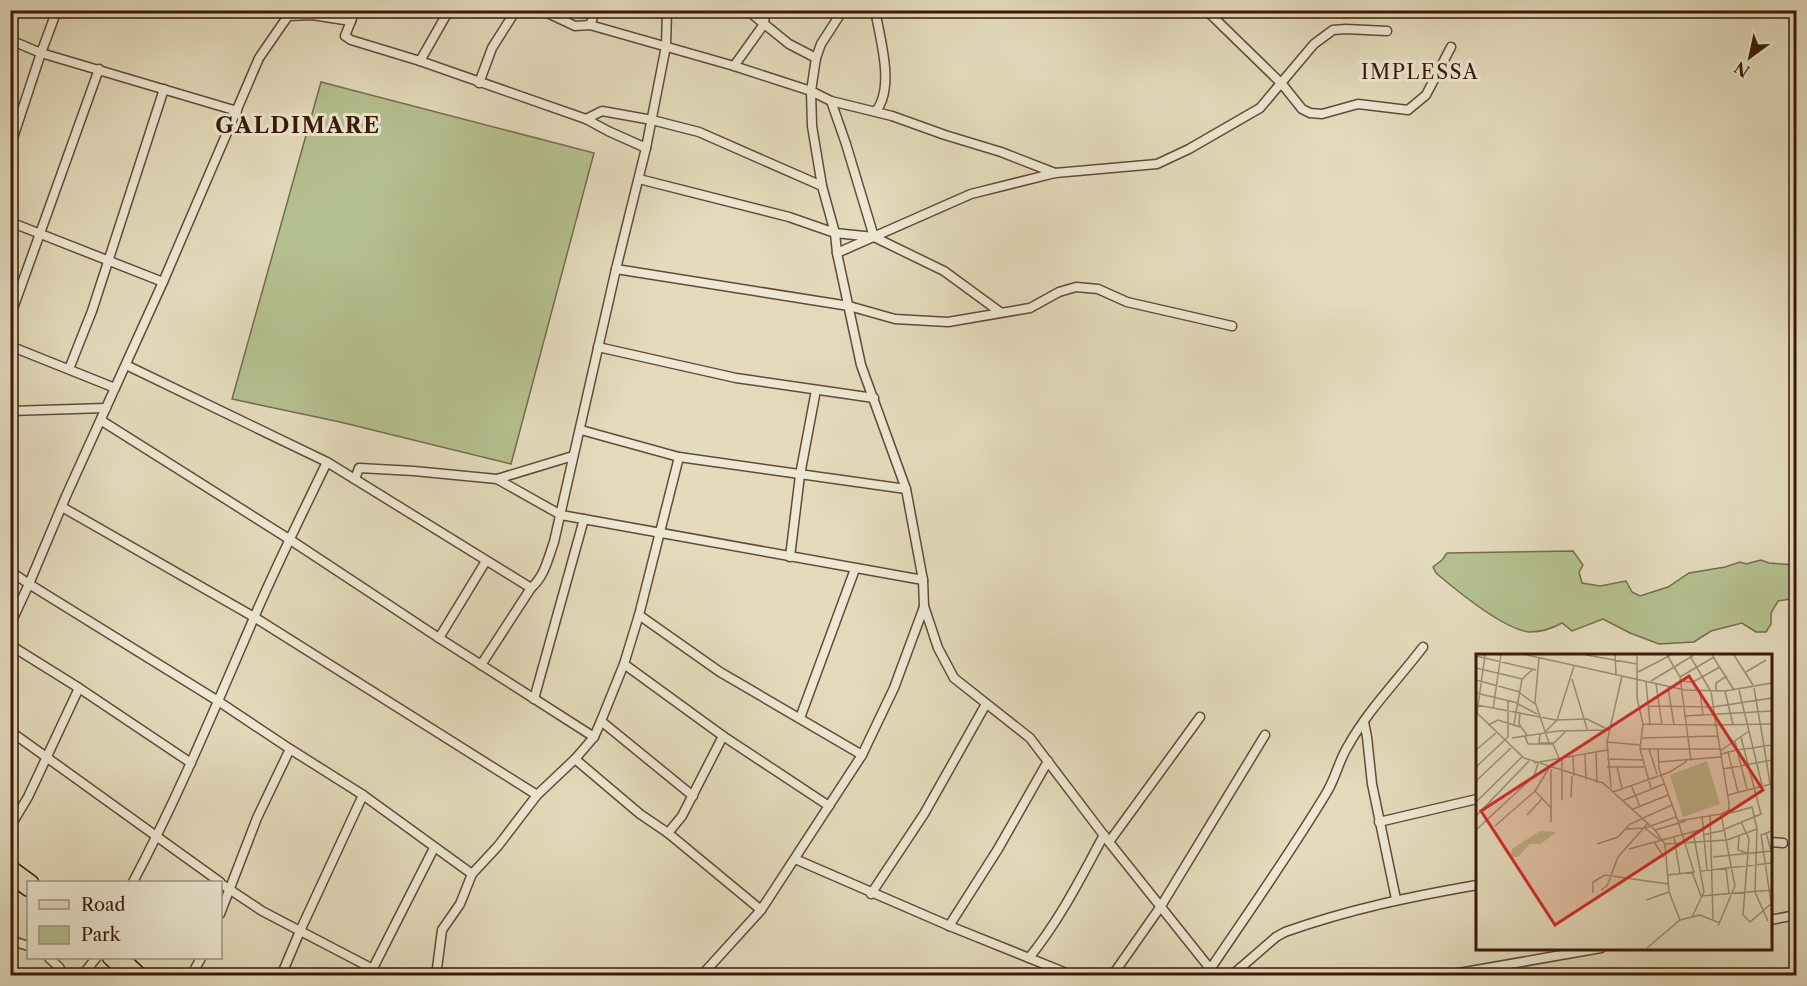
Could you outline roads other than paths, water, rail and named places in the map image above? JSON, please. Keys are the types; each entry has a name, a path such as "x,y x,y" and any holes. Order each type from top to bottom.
{"main road":[{"path":"10,866 31,881"},
{"path":"10,877 27,890"},
{"path":"111,959 129,975"},
{"path":"125,959 142,975"}],"street":[{"path":"10,147 57,10"},
{"path":"355,10 345,36 351,40 420,61 586,119 646,148"},
{"path":"420,61 449,10"},
{"path":"479,83 492,48 516,10"},
{"path":"541,10 575,26 590,25 666,46 811,91 831,101 876,111 1001,152 1055,173"},
{"path":"590,25 596,10"},
{"path":"481,665 544,572 561,515 652,120 666,46 667,10"},
{"path":"747,10 789,44 816,58"},
{"path":"734,66 764,24 765,10"},
{"path":"843,10 821,44 816,58 811,91 812,126 822,186 835,233 837,253 861,365 906,489 923,580 924,606 938,648 954,678 1030,738 1106,838 1214,972 1328,790 1347,747 1423,647"},
{"path":"875,10 884,58 885,92 881,105 876,111"},
{"path":"1206,10 1282,84 1302,109 1310,113 1322,114 1358,104 1408,110 1426,95 1450,47"},
{"path":"10,625 102,421 259,58 287,13 351,21"},
{"path":"837,253 971,194 1055,173 1157,164 1189,149 1260,108 1314,44 1333,30 1346,28 1387,31"},
{"path":"10,40 41,53 237,111"},
{"path":"10,317 99,69"},
{"path":"69,369 92,311 164,89"},
{"path":"831,101 874,237"},
{"path":"586,119 602,111 699,132 822,186"},
{"path":"639,180 789,217 835,233 874,237 944,271 1000,312"},
{"path":"10,222 163,282"},
{"path":"616,269 849,306 895,319 948,322 1030,308 1059,292 1076,287 1098,289 1127,302 1232,326"},
{"path":"10,346 115,388"},
{"path":"598,347 736,378 874,398"},
{"path":"126,365 327,462 531,588"},
{"path":"790,557 800,474 816,390"},
{"path":"10,411 106,408"},
{"path":"102,421 290,539 594,737"},
{"path":"581,430 680,458 906,489"},
{"path":"355,479 359,468 497,479 573,456"},
{"path":"436,975 442,930 460,904 472,874 498,846 537,795 575,759 594,737 624,664 680,458"},
{"path":"134,881 157,837 254,617 327,462"},
{"path":"497,479 561,515 923,580"},
{"path":"62,507 254,617 537,795"},
{"path":"534,699 584,519"},
{"path":"439,638 486,561"},
{"path":"800,718 855,569"},
{"path":"10,571 363,795 472,874"},
{"path":"705,975 761,910 861,755 894,688 924,606"},
{"path":"639,615 720,672 861,755"},
{"path":"10,645 191,763"},
{"path":"624,664 723,736 829,806"},
{"path":"10,827 28,797 45,755 79,688"},
{"path":"871,894 924,814 986,704"},
{"path":"1029,958 1052,930 1106,838 1200,717"},
{"path":"601,721 693,796"},
{"path":"1364,722 1372,784 1396,899"},
{"path":"10,731 217,881"},
{"path":"1112,975 1161,906 1265,735"},
{"path":"668,833 682,816 723,736"},
{"path":"222,909 257,818 290,749"},
{"path":"575,759 761,910"},
{"path":"949,926 998,849 1048,761"},
{"path":"281,975 363,795"},
{"path":"1379,822 1476,799"},
{"path":"1771,842 1782,843"},
{"path":"222,885 371,972 434,848"},
{"path":"795,860 871,894 1074,975"},
{"path":"1231,975 1285,932 1396,899 1476,885"},
{"path":"1771,920 1797,915"},
{"path":"10,940 27,946"},
{"path":"1442,975 1589,950"},
{"path":"51,959 60,967 64,975"},
{"path":"82,975 94,959"},
{"path":"191,975 200,959"}],"district":[{"name":"IMPLESSA","path":"1420,72"},
{"name":"GALDIMARE","path":"298,125"}]}
